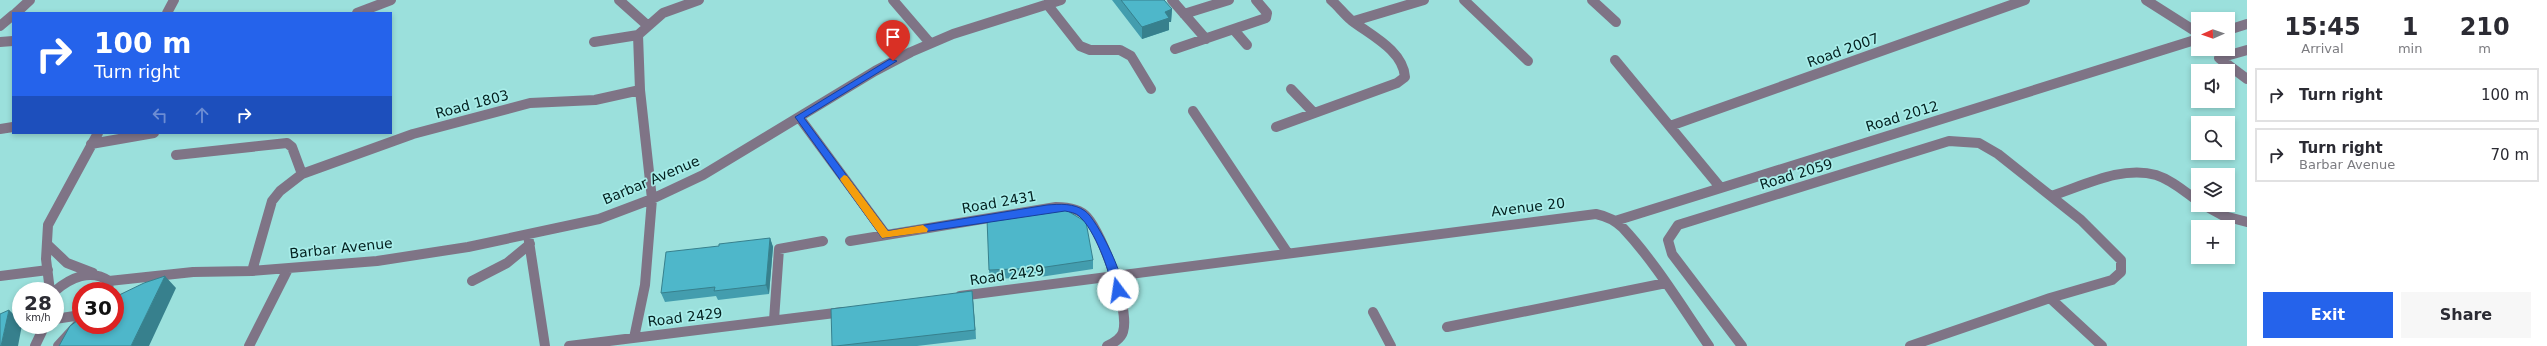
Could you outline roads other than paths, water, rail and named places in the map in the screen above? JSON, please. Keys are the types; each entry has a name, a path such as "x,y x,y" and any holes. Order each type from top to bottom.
{"street":[{"path":"17,12 30,0"},
{"path":"168,12 174,0"},
{"path":"360,12 391,0"},
{"path":"620,0 647,25"},
{"path":"594,42 638,35 647,25 663,13 686,2 699,0"},
{"path":"893,0 930,43"},
{"name":"Barbar Avenue","path":"124,283 192,272 252,271 288,268 422,254 529,240 599,219 652,199 703,175 875,70 930,43 1061,0"},
{"path":"1172,0 1206,39"},
{"path":"1184,14 1229,0"},
{"path":"1175,49 1266,18 1266,11 1256,0"},
{"path":"1276,127 1397,83 1405,77 1402,65 1378,38 1354,21 1331,0"},
{"path":"1354,21 1424,0"},
{"path":"1464,0 1528,61"},
{"path":"1592,0 1616,22"},
{"name":"Road 2007","path":"1670,126 2025,0"},
{"path":"2146,0 2191,29"},
{"path":"1047,4 1080,46 1090,50 1120,50 1131,56 1151,89"},
{"path":"1,24 12,16"},
{"path":"2235,28 2247,24"},
{"path":"1234,30 1247,45"},
{"path":"638,35 640,90 652,199"},
{"path":"0,42 12,40"},
{"name":"Road 2012","path":"1615,221 2191,41"},
{"path":"2247,50 2219,58 2247,79"},
{"path":"1615,60 1720,187"},
{"name":"Road 1803","path":"252,271 272,201 285,187 302,174 413,134 530,103 558,100 583,102 640,90"},
{"path":"1291,90 1314,113"},
{"path":"1193,110 1287,252"},
{"path":"799,117 886,236"},
{"path":"0,129 12,127"},
{"path":"49,282 47,244 48,225 52,215 97,134"},
{"path":"92,144 148,134"},
{"name":"Road 2059","path":"1742,346 1672,254 1668,240 1673,229 1678,225 1949,142 1960,140 1973,142 1999,153 2114,249 2121,259 2123,268 2120,275 2112,280 2050,298 1910,346"},
{"path":"176,155 286,144 292,147 302,174"},
{"path":"2051,196 2135,172 2155,174 2166,179 2191,196"},
{"name":"Road 2429","path":"634,338 645,285 652,199"},
{"name":"Road 2431","path":"850,241 1047,208 1065,207 1082,213 1092,224 1115,276 1124,326 1120,337 1107,346"},
{"path":"2217,212 2224,216 2247,222"},
{"name":"Avenue 20","path":"1287,252 1586,213 1606,216 1615,221"},
{"path":"1615,221 1666,283 1709,346"},
{"path":"472,281 507,263 529,240"},
{"path":"529,240 545,346"},
{"path":"774,320 779,249 823,241"},
{"path":"47,244 54,255 78,269 96,274 105,282"},
{"name":"Road 2429","path":"951,297 1287,252"},
{"path":"249,346 288,268"},
{"path":"0,276 48,270"},
{"name":"Barbar Avenue","path":"143,288 192,272"},
{"path":"64,285 77,277 96,274"},
{"path":"1447,327 1666,283"},
{"path":"2050,298 2102,346"},
{"name":"Road 2429","path":"568,346 855,310"},
{"path":"1373,312 1391,346"},
{"path":"0,324 12,319"},
{"path":"58,346 72,331"},
{"path":"34,346 41,334"}]}
